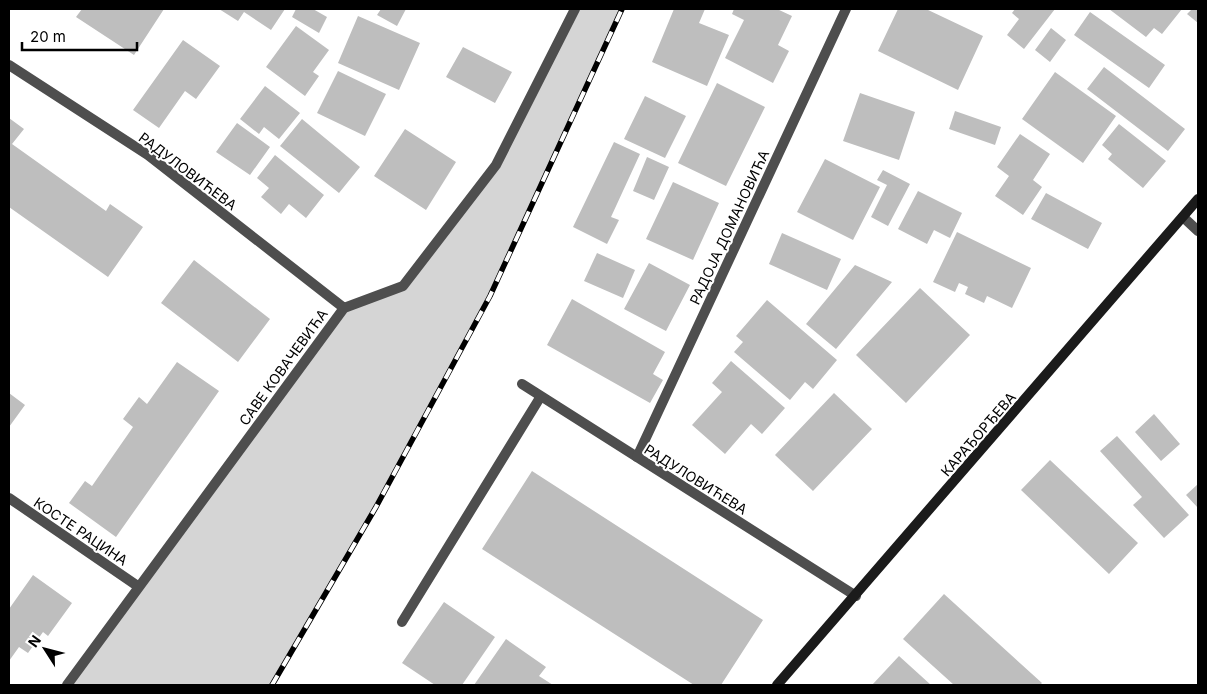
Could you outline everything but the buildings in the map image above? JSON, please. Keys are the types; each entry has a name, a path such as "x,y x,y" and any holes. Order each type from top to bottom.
{"street":[{"name":"САВЕ КОВАЧЕВИЋА","path":"67,685 344,308 403,286 490,173 558,46 575,9"},
{"name":"РАДОЈА ДОМАНОВИЋА","path":"636,457 846,9"},
{"name":"РАДУЛОВИЋЕВА","path":"9,65 148,155 344,308"},
{"name":"КАРАЂОРЂЕВА","path":"777,685 1198,199"},
{"path":"1183,217 1198,231"},
{"name":"РАДУЛОВИЋЕВА","path":"522,384 856,596"},
{"path":"402,622 541,396"},
{"name":"КОСТЕ РАЦИНА","path":"9,498 138,587"}],"shaded area":[{"path":"575,9 622,9 490,296 376,507 272,685 67,685 344,308 403,286 496,165"}],"railway":[{"path":"272,685 376,507 490,296 622,9"}]}
